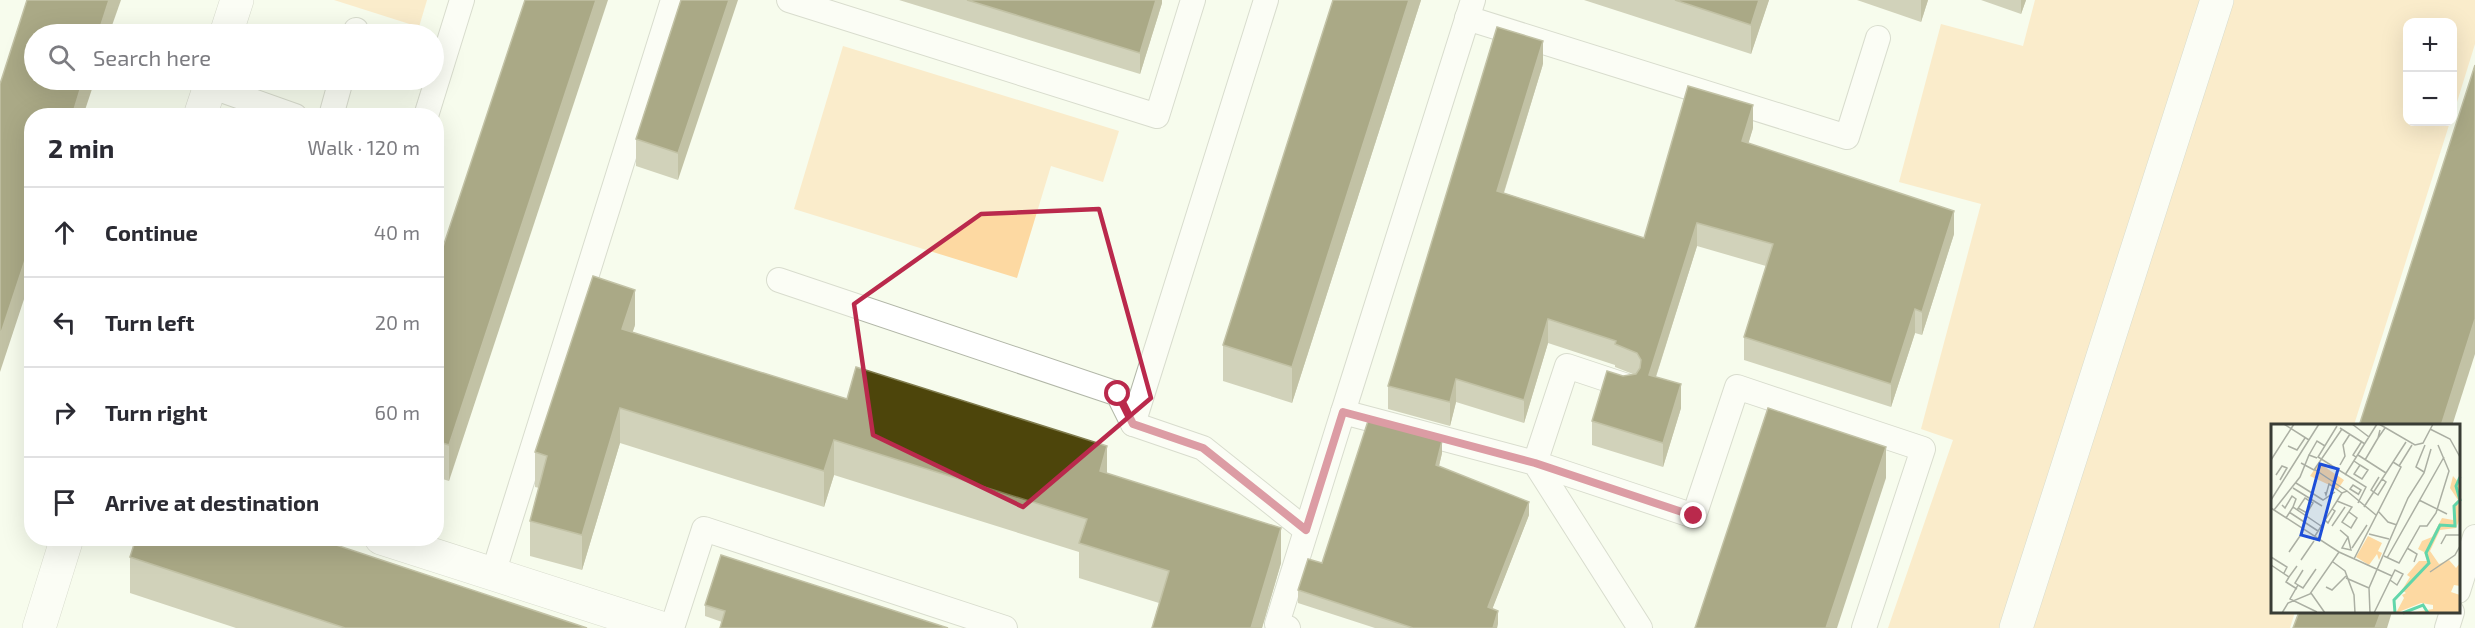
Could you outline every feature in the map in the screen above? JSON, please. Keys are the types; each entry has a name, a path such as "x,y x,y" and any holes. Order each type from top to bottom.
{"street":[{"path":"229,24 237,0"},
{"path":"2016,628 2217,0"},
{"path":"39,628 65,546"},
{"path":"406,546 661,628"}],"lane":[{"path":"444,58 462,0"},
{"path":"493,574 673,0"},
{"path":"789,0 1157,116 1193,0"},
{"path":"1133,424 1266,0"},
{"path":"1288,628 1277,624 1470,9 1847,137 1878,38"},
{"path":"333,108 338,90"},
{"path":"428,108 434,90"},
{"path":"207,94 263,108"},
{"path":"779,280 1118,394 1133,424 1203,448 1306,530"},
{"path":"1535,463 1567,366 1627,386"},
{"path":"1343,412 1535,463 1694,516 1737,387 1923,449 1864,628"},
{"path":"1535,463 1640,628"},
{"path":"672,628 704,529 1005,628"},
{"path":"2460,585 2475,537"},
{"path":"2447,628 2452,613"}],"highlighted area":[{"path":"1099,209 1151,398 1023,507 873,435 854,304 981,214"}],"shaded area":[{"path":"334,0 427,0 420,24 410,24"},
{"path":"2035,0 2475,0 2475,44 2457,102 2457,18 2403,18 2403,126 2449,126 2354,424 2271,424 2271,613 2295,613 2290,628 1888,628 1953,440 1921,429 1981,204 1899,182 1941,24 2023,46"},
{"path":"843,46 1119,131 1103,182 1051,166 1017,278 794,209"}],"building":[{"path":"27,0 109,0 101,24 24,24 24,90 80,90 74,108 24,108 24,263 0,336 0,84"},
{"path":"525,0 596,0 449,445 444,443 444,244"},
{"path":"681,0 729,0 678,153 636,139"},
{"path":"967,0 1156,0 1140,53"},
{"path":"1333,0 1409,0 1292,367 1223,345"},
{"path":"1675,0 1759,0 1751,25"},
{"path":"1497,27 1543,41 1497,191 1644,238 1688,86 1753,105 1742,141 1954,211 1922,312 1915,309 1891,384 1744,337 1773,244 1697,223 1649,375 1681,384 1663,443 1592,421 1607,371 1623,376 1636,374 1641,360 1637,353 1615,344 1616,341 1548,319 1524,400 1456,379 1450,402 1388,386"},
{"path":"2475,65 2475,319 2442,424 2360,424"},
{"path":"593,276 635,290 622,329 847,399 856,367 1107,446 1100,471 1281,528 1251,628 1152,628 1169,571 1079,543 1087,519 834,440 824,471 620,408 582,535 530,521 547,456 535,452"},
{"path":"1768,408 1886,447 1826,628 1695,628"},
{"path":"1368,421 1442,441 1436,465 1529,502 1488,607 1498,611 1493,628 1413,628 1298,590 1308,559 1322,563"},
{"path":"133,546 339,546 587,628 345,628 130,557"},
{"path":"721,555 948,628 720,628 725,611 705,605"},
{"path":"2299,613 2381,613 2375,628 2293,628"}],"route":[{"path":"1118,394 1133,424 1203,448 1306,530 1343,412 1535,463 1694,516"}]}
